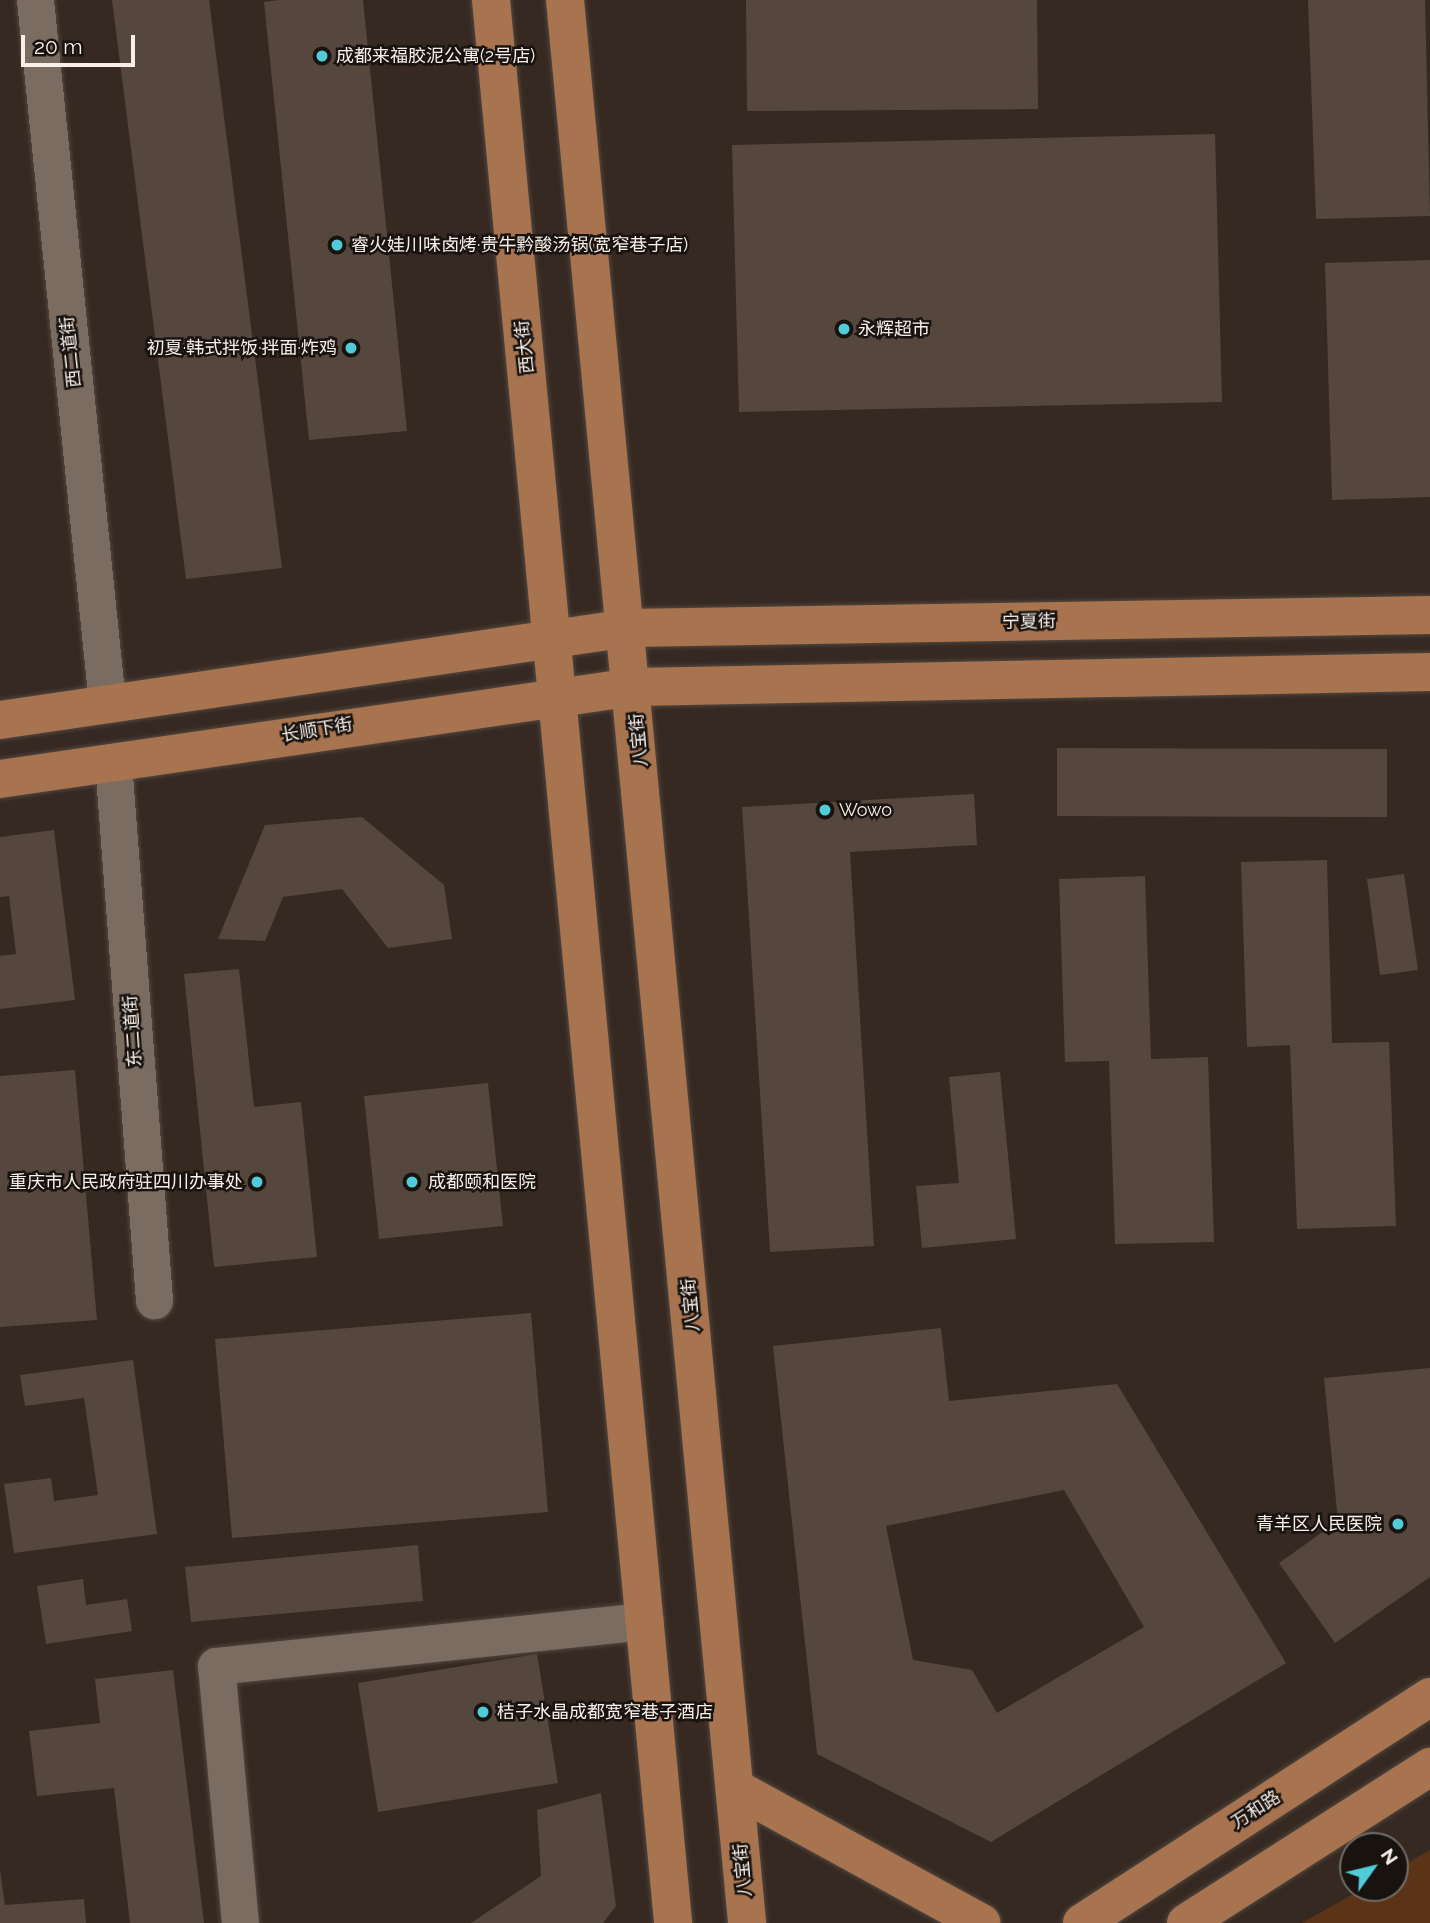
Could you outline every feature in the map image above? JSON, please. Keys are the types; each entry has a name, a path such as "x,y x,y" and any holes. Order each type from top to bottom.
{"main road":[{"name":"西大街","path":"491,0 559,693"},
{"path":"565,0 634,687 1430,672"},
{"name":"宁夏街","path":"628,628 1430,615"},
{"path":"0,720 628,628"},
{"name":"长顺下街","path":"0,779 559,693 634,687"},
{"name":"八宝街","path":"634,687 747,1923"},
{"path":"559,693 673,1923"},
{"name":"万和路","path":"1082,1923 1430,1697"},
{"path":"1186,1923 1430,1767"},
{"path":"735,1788 982,1923"}],"street":[{"name":"西二道街","path":"35,0 107,703"},
{"name":"东二道街","path":"113,762 154,1300"},
{"path":"240,1923 216,1666 645,1621"}],"shaded area":[{"path":"1430,1850 1430,1923 1302,1923 1339,1902 1409,1902 1409,1862"}],"building":[{"path":"112,0 209,0 282,568 186,579"},
{"path":"363,0 407,431 309,440 264,2"},
{"path":"746,0 1037,0 1038,109 747,111"},
{"path":"1308,0 1425,0 1430,216 1316,219"},
{"path":"1215,134 1222,402 739,412 732,145"},
{"path":"1430,260 1430,497 1332,500 1325,263"},
{"path":"1057,748 1387,749 1387,817 1057,816"},
{"path":"974,794 977,845 850,852 874,1246 770,1252 742,807"},
{"path":"362,817 444,885 452,939 388,948 342,889 283,897 265,941 218,939 265,825"},
{"path":"54,830 75,1000 0,1009 0,956 16,954 9,896 0,897 0,837"},
{"path":"1327,860 1332,1043 1389,1042 1396,1226 1297,1229 1290,1045 1247,1047 1241,862"},
{"path":"1404,874 1418,970 1380,975 1367,879"},
{"path":"1145,876 1151,1059 1208,1057 1214,1242 1115,1244 1109,1061 1065,1062 1059,879"},
{"name":"重庆市人民政府驻四川办事处","path":"239,969 254,1107 301,1102 317,1257 214,1267 184,974"},
{"path":"75,1070 97,1320 0,1327 0,1076"},
{"path":"1000,1072 1016,1239 922,1248 916,1186 959,1183 949,1077"},
{"path":"488,1083 503,1226 379,1239 364,1096"},
{"path":"531,1313 548,1512 232,1538 215,1339"},
{"path":"941,1328 949,1401 1117,1384 1286,1663 991,1842 817,1754 773,1346","holes":["1064,1490 1144,1627 997,1713 972,1670 913,1660 886,1526"]},
{"path":"133,1360 157,1534 14,1553 4,1484 51,1478 54,1501 98,1495 84,1398 25,1406 20,1375"},
{"name":"青羊区人民医院","path":"1430,1368 1430,1577 1335,1643 1279,1563 1338,1521 1324,1378"},
{"path":"418,1545 423,1601 191,1622 185,1567"},
{"path":"83,1579 86,1605 127,1599 132,1631 46,1644 37,1586"},
{"path":"537,1654 558,1783 378,1812 358,1683"},
{"path":"173,1670 204,1923 130,1923 114,1788 37,1796 29,1731 100,1723 95,1679"},
{"path":"601,1793 616,1906 603,1923 471,1923 541,1876 537,1810"},
{"path":"0,1870 5,1905 84,1899 86,1923 0,1923"}],"place":[{"name":"成都来福胶泥公寓(2号店)","path":"322,56"},
{"name":"睿火娃川味卤烤·贵牛黔酸汤锅(宽窄巷子店)","path":"337,245"},
{"name":"永辉超市","path":"844,329"},
{"name":"初夏·韩式拌饭·拌面·炸鸡","path":"351,348"},
{"name":"Wowo","path":"825,810"},
{"name":"重庆市人民政府驻四川办事处","path":"257,1182"},
{"name":"成都颐和医院","path":"412,1182"},
{"name":"青羊区人民医院","path":"1398,1524"},
{"name":"桔子水晶成都宽窄巷子酒店","path":"483,1712"}]}
